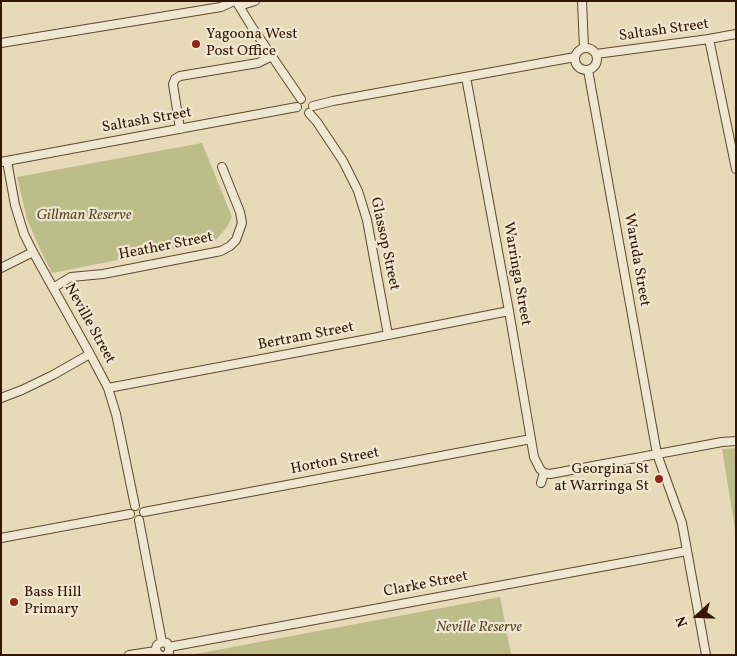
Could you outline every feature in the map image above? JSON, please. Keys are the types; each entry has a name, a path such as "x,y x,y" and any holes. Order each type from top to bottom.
{"street":[{"path":"1,43 255,1"},
{"path":"582,1 584,48"},
{"path":"236,3 301,99"},
{"name":"Saltash Street","path":"596,54 736,34"},
{"path":"709,39 736,169"},
{"path":"584,48 591,49 596,54 596,64 588,70 581,69 576,64 575,57 578,51 584,48"},
{"path":"180,129 172,84 175,79 180,76 258,63 272,56"},
{"path":"311,109 575,57"},
{"name":"Waruda Street","path":"588,70 657,454 682,523 706,655"},
{"name":"Warringa Street","path":"466,77 531,439 536,464 544,473"},
{"path":"308,98 312,101 311,109 307,114 302,113 297,107 301,99 308,98"},
{"name":"Saltash Street","path":"4,161 297,107"},
{"name":"Glassop Street","path":"311,109 317,122 343,161 358,191 367,220 388,335"},
{"name":"Neville Street","path":"4,161 24,234 108,388 116,414 135,506"},
{"name":"Heather Street","path":"53,288 71,277 103,274 221,251 230,246 236,240 242,224 240,212 222,167"},
{"path":"1,268 33,252"},
{"name":"Bertram Street","path":"108,388 509,311"},
{"path":"1,398 53,375 90,354"},
{"name":"Horton Street","path":"144,512 531,439"},
{"path":"541,483 544,473 736,441"},
{"path":"135,506 141,507 144,512 143,517 139,520 133,519 130,514 131,509 135,506"},
{"path":"1,538 130,514"},
{"path":"139,520 162,642"},
{"name":"Clarke Street","path":"169,647 687,551"},
{"path":"162,642 167,643 169,647 169,652 166,655"},
{"path":"129,655 158,653 157,645 162,642"}],"green space":[{"name":"Gillman Reserve","path":"202,143 232,217 227,227 215,241 52,273 27,219 17,177"},
{"path":"736,448 736,535 722,449"},
{"name":"Neville Reserve","path":"500,597 511,654 506,655 190,655"}],"place":[{"name":"Yagoona West Post Office","path":"196,44"},
{"name":"Georgina St at Warringa St","path":"659,479"},
{"name":"Bass Hill Primary","path":"14,602"}]}
